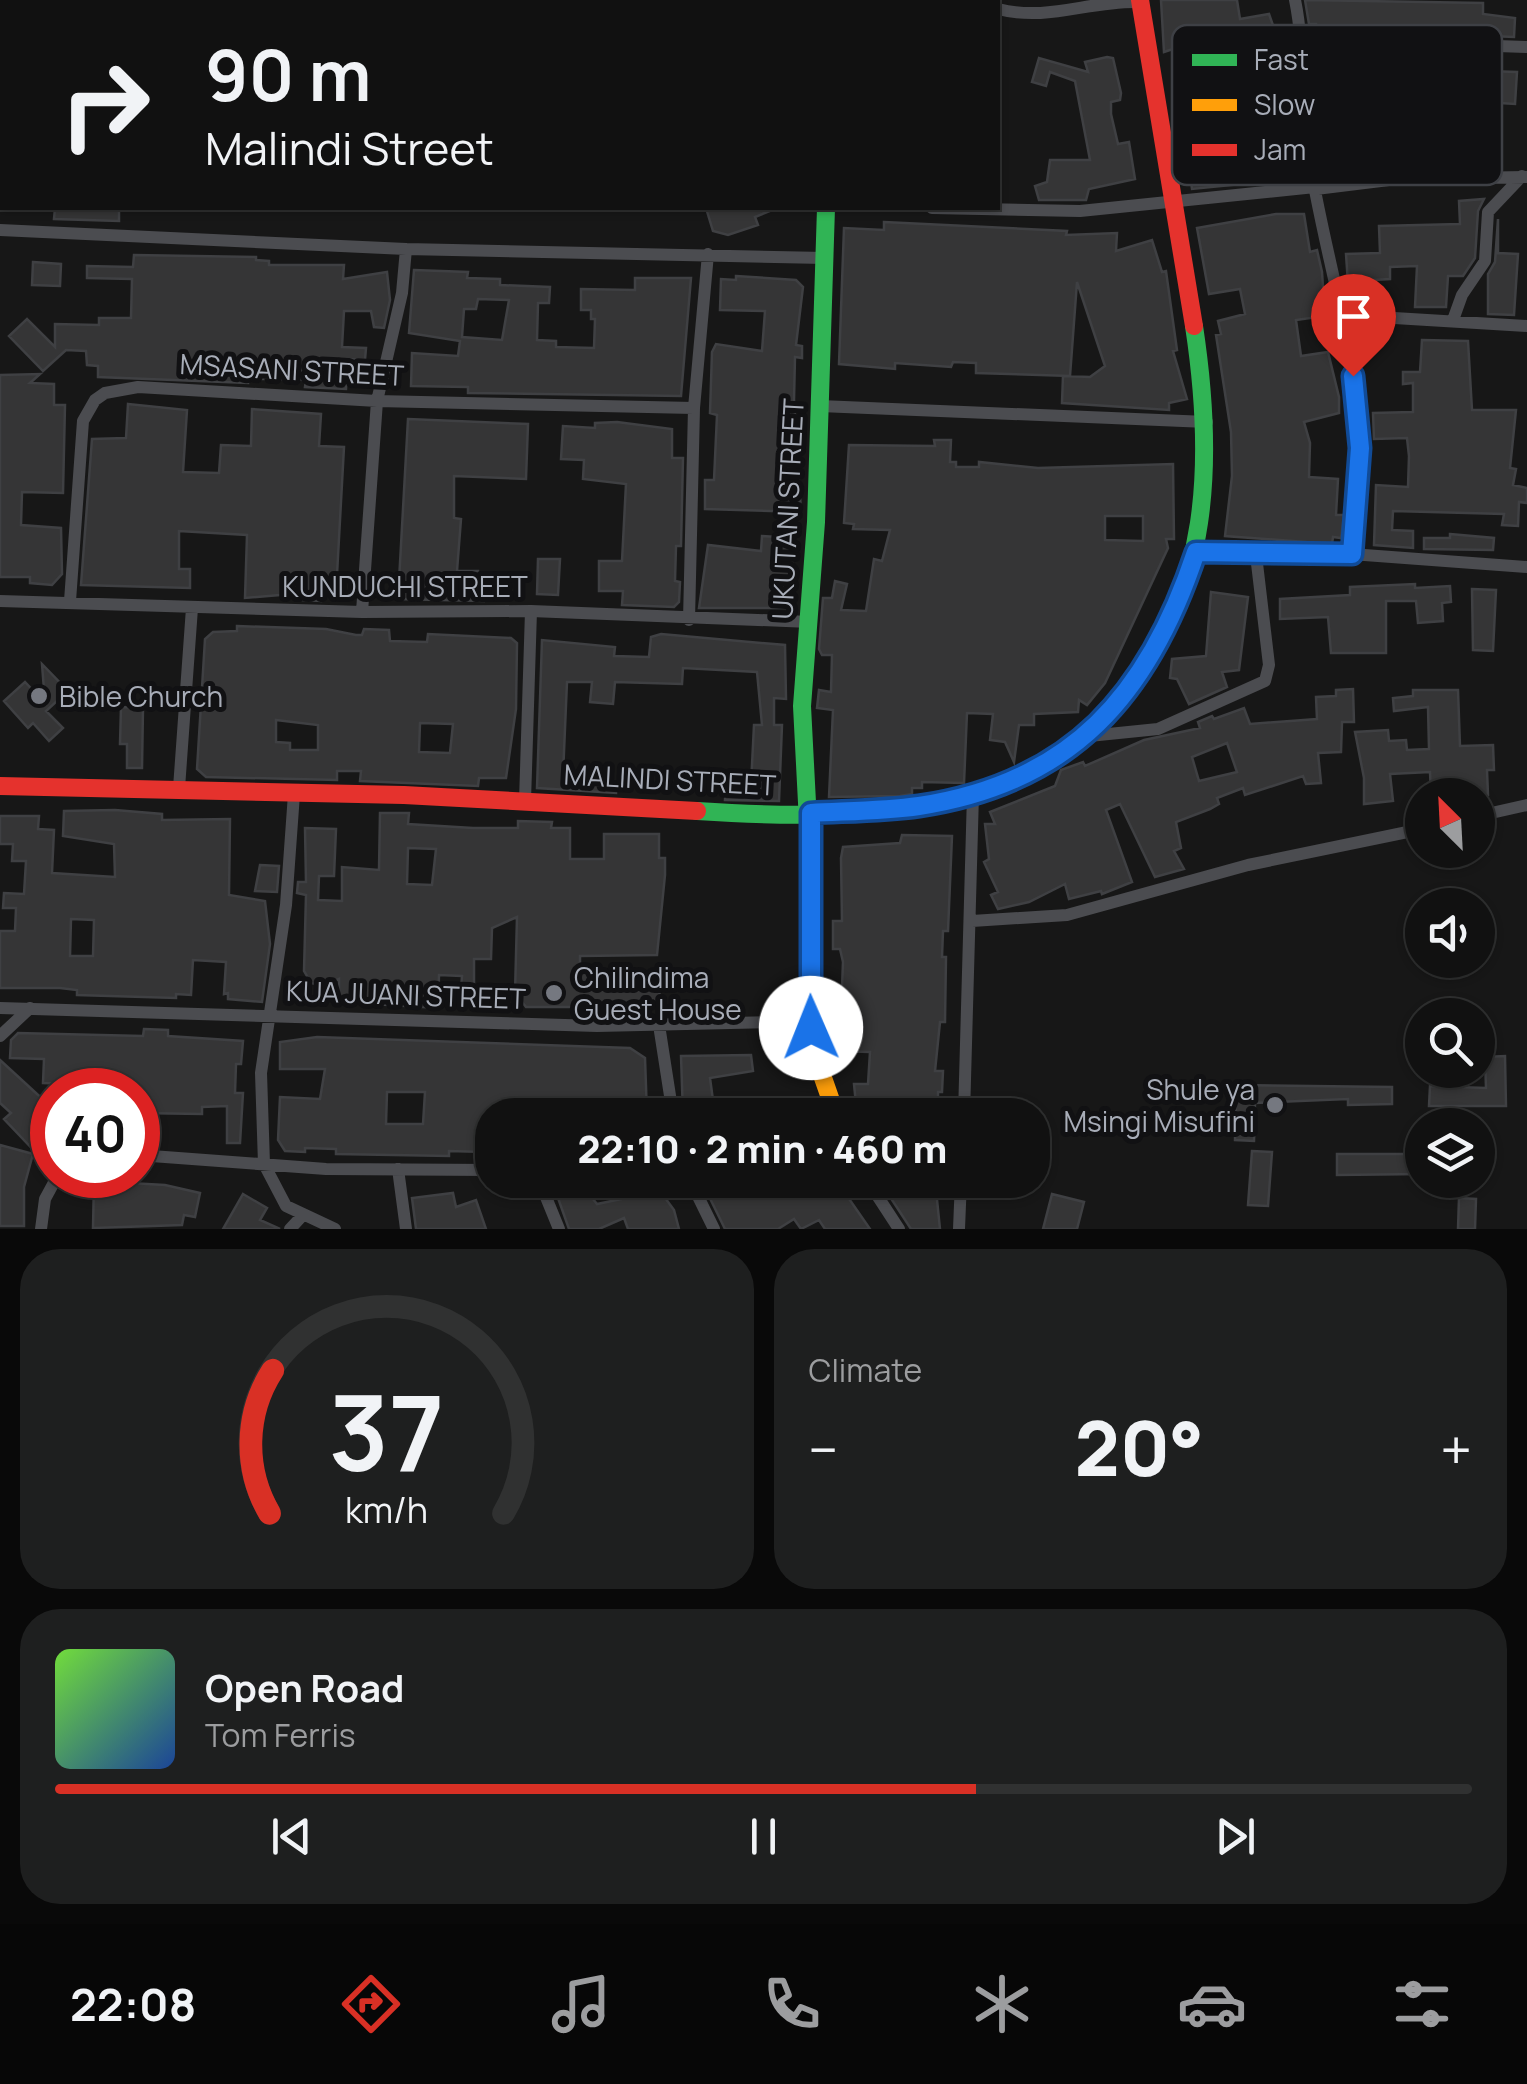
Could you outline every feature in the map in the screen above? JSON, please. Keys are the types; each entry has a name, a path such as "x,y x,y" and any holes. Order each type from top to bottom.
{"street":[{"path":"1296,0 1300,25"},
{"path":"1000,8 1037,16 1106,1 1140,1"},
{"name":"MALINDI STREET","path":"0,786 178,788 811,813 918,806 973,794 1018,779 1088,736 1146,667 1168,629 1196,552 1206,422 1140,1"},
{"path":"1502,46 1527,47"},
{"path":"1453,320 1462,296 1485,261 1488,212 1524,176"},
{"path":"1314,185 1345,315 1360,448 1352,554"},
{"path":"962,210 1174,204 1342,185"},
{"name":"UKUTANI STREET","path":"826,210 810,622 802,706 805,786 811,813 811,1028 814,1052 830,1098"},
{"path":"0,230 406,249 824,258"},
{"path":"362,612 378,401 402,293 406,249"},
{"path":"689,620 694,408 708,254"},
{"path":"1345,315 1527,326"},
{"name":"MSASANI STREET","path":"70,601 82,421 95,400 105,393 127,388 177,387 378,401 694,408"},
{"path":"820,406 1206,422"},
{"path":"1196,552 1352,554 1527,568"},
{"path":"1088,736 1158,729 1265,680 1268,665 1256,555"},
{"name":"KUNDUCHI STREET","path":"0,601 362,612 531,611 810,622"},
{"path":"178,788 192,608"},
{"path":"524,800 531,611"},
{"path":"294,794 286,905 261,1073 264,1164 286,1206 336,1229"},
{"path":"965,1098 973,794"},
{"path":"1495,812 1527,804"},
{"path":"972,921 1067,915 1238,867 1405,833"},
{"name":"KUA JUANI STREET","path":"0,1008 659,1025 766,1022 811,1028"},
{"path":"0,1036 30,1008"},
{"path":"659,1025 670,1098"},
{"path":"160,1157 475,1170"},
{"path":"398,1169 406,1229"},
{"path":"41,1229 46,1198"},
{"path":"546,1198 559,1229"},
{"path":"699,1198 714,1229"},
{"path":"879,1198 899,1229"},
{"path":"959,1229 960,1198"},
{"path":"290,1229 302,1216"}],"building":[{"path":"1161,0 1237,0 1240,19 1269,14 1273,25 1172,25 1172,49 1164,52"},
{"path":"1305,0 1483,3 1483,14 1515,18 1514,37 1502,37 1502,25 1309,24"},
{"path":"1039,58 1088,72 1085,62 1113,58 1121,93 1120,100 1111,102 1111,114 1118,144 1129,142 1135,179 1089,189 1086,200 1039,200 1035,186 1047,182 1050,160 1090,160 1075,81 1050,72 1046,86 1032,82"},
{"path":"1502,72 1517,72 1515,104 1502,103"},
{"path":"1191,185 1232,185 1192,189"},
{"path":"1484,199 1478,211 1475,258 1463,276 1448,276 1446,307 1415,307 1417,266 1390,267 1390,279 1374,280 1374,299 1349,299 1346,254 1380,253 1379,226 1460,224 1459,201"},
{"path":"55,210 119,210 119,221 54,219"},
{"path":"707,210 772,210 755,217 758,225 728,235 713,231"},
{"path":"1276,214 1304,214 1310,252 1317,250 1322,272 1325,316 1296,320 1301,356 1328,352 1339,397 1339,413 1304,422 1310,443 1309,477 1338,479 1336,515 1344,515 1341,538 1333,537 1332,544 1225,536 1232,476 1231,432 1216,335 1221,334 1218,321 1245,314 1240,289 1209,294 1197,228"},
{"path":"1498,219 1498,253 1518,254 1514,315 1488,314 1488,274 1495,262"},
{"path":"884,222 1067,231 1066,235 1117,233 1116,251 1152,240 1162,272 1166,271 1177,350 1173,351 1187,399 1169,403 1169,410 1062,403 1063,376 1090,377 1105,366 1077,282 1070,376 976,373 976,363 953,362 951,367 895,363 895,369 839,364 844,228 884,230"},
{"path":"134,255 256,257 269,261 269,265 344,265 343,279 387,272 390,300 384,328 374,327 371,311 344,311 342,347 366,348 365,360 347,359 346,389 305,387 306,380 248,379 248,383 98,377 98,366 87,365 86,351 66,350 43,371 9,336 27,319 55,347 55,324 99,325 99,318 131,318 132,279 87,278 87,266 133,267"},
{"path":"33,262 61,264 60,286 32,285"},
{"path":"414,270 468,272 467,278 500,279 500,285 550,287 549,303 538,303 537,340 556,341 556,347 594,348 595,319 591,319 591,310 581,310 581,289 635,290 635,278 691,278 681,396 468,393 468,387 411,386 412,353 458,356 460,341 409,333","holes":["478,299 509,300 502,340 462,337 464,309 476,309"]},
{"path":"736,276 796,280 803,287 796,345 802,346 802,358 795,357 794,400 801,512 705,509 705,480 714,480 717,415 710,413 712,352 716,344 762,351 765,311 720,310 721,279 736,280"},
{"path":"1422,340 1468,341 1472,410 1516,410 1510,468 1516,469 1513,485 1527,488 1527,503 1519,502 1518,526 1502,525 1504,514 1393,511 1392,530 1413,531 1413,548 1374,545 1376,485 1408,487 1409,456 1407,438 1374,439 1373,413 1413,412 1413,383 1403,384 1403,372 1420,372"},
{"path":"40,374 30,383 54,384 54,405 65,405 63,493 22,492 21,525 61,528 62,574 52,585 30,583 30,577 0,577 0,375"},
{"path":"128,404 187,410 183,472 219,473 221,445 251,446 252,409 321,414 319,446 344,447 336,593 321,593 321,601 303,600 304,593 245,598 247,535 179,531 179,569 190,569 190,588 81,585 92,439 126,438"},
{"path":"408,419 528,424 526,479 454,476 454,518 461,519 457,571 478,571 478,589 486,589 484,601 398,599"},
{"path":"595,423 672,429 672,458 683,458 681,546 676,546 675,581 680,582 679,602 674,607 622,605 623,591 599,591 599,561 622,561 626,484 583,479 584,460 561,459 563,426 595,428"},
{"path":"934,440 951,440 950,462 956,462 956,467 979,467 979,462 1038,468 1173,464 1174,539 1166,539 1168,548 1105,683 1087,705 1079,700 1078,712 1034,714 1034,725 1019,725 1014,762 1005,742 990,740 993,714 967,713 964,783 922,782 922,788 912,788 912,794 900,796 829,797 833,710 817,708 819,690 831,692 832,655 822,655 819,649 823,598 832,598 835,581 847,584 841,610 866,611 874,559 882,561 890,530 853,529 854,524 844,523 849,445 935,446","holes":["1105,516 1143,516 1143,541 1105,540"]},
{"path":"1450,534 1494,538 1493,550 1424,549 1424,538 1450,538"},
{"path":"762,536 793,538 791,608 699,608 708,545 761,551"},
{"path":"538,559 560,559 558,595 537,594"},
{"path":"1415,584 1415,588 1450,586 1451,602 1442,603 1443,621 1418,623 1416,601 1386,601 1386,653 1331,653 1328,617 1280,619 1280,599 1350,595 1350,587"},
{"path":"1472,589 1496,590 1493,651 1473,650"},
{"path":"1211,592 1248,597 1239,670 1222,672 1227,687 1189,704 1177,679 1170,678 1172,659 1206,656"},
{"path":"237,626 326,629 356,635 362,635 364,629 389,630 390,641 427,642 428,634 511,638 517,643 516,709 506,778 479,778 478,786 360,781 361,771 337,771 337,780 206,777 197,769 205,639 213,632 237,631","holes":["276,720 318,725 318,750 290,750 290,743 276,742","420,723 453,724 450,753 419,752"]},
{"path":"661,634 785,645 786,699 774,698 774,725 782,725 779,801 725,800 726,784 751,785 754,725 762,725 757,672 683,668 682,684 615,682 613,704 590,702 592,682 567,682 563,775 604,778 604,782 616,783 616,793 537,788 542,640 615,647 614,656 649,657 651,637"},
{"path":"42,664 68,691 46,711 63,728 49,741 33,723 28,728 4,701 25,682 45,703"},
{"path":"1353,689 1354,722 1342,722 1341,752 1318,753 1321,783 1306,784 1303,776 1245,795 1243,788 1217,798 1219,804 1176,822 1181,848 1174,851 1184,869 1155,877 1120,804 1106,810 1132,882 1102,894 1101,891 1069,899 1065,884 1029,902 998,909 991,895 998,892 984,862 989,859 985,824 995,824 990,812 1055,786 1061,770 1083,762 1085,766 1144,740 1200,728 1198,722 1212,716 1214,719 1244,708 1250,724 1317,719 1316,697 1336,696 1336,690","holes":["1227,743 1237,772 1199,781 1192,757"]},
{"path":"1413,690 1458,690 1460,746 1493,745 1494,770 1487,770 1487,778 1430,778 1430,772 1390,774 1393,801 1364,804 1364,778 1355,732 1388,730 1389,741 1406,740 1407,750 1429,749 1428,707 1394,711 1393,698 1413,696"},
{"path":"121,707 143,708 142,768 127,768 127,744 120,744"},
{"path":"64,811 162,814 162,820 230,819 229,895 265,901 270,944 262,1002 228,999 228,993 224,994 226,962 193,960 191,995 176,994 176,998 77,995 77,990 60,988 0,988 0,931 15,931 16,908 3,908 4,893 24,894 26,861 12,861 13,844 0,844 0,816 39,816 38,829 54,830 52,873 115,877 114,844 63,836","holes":["71,919 94,920 93,956 70,956"]},
{"path":"380,813 409,813 408,824 473,828 518,828 518,821 552,822 551,828 570,828 570,859 604,859 604,834 659,834 659,858 665,858 665,875 657,955 580,956 580,968 625,974 624,987 646,988 648,977 660,978 659,1007 526,1007 515,993 517,917 492,928 491,959 474,959 474,991 482,991 482,1008 460,1005 462,976 439,975 438,1008 339,1002 339,979 323,986 311,983 304,971 306,895 297,893 298,882 306,882 305,828 336,829 334,876 319,876 318,900 342,901 342,867 379,870","holes":["408,848 436,849 432,885 407,884"]},
{"path":"902,835 952,836 948,931 943,931 942,957 946,957 945,1022 940,1022 935,1071 943,1071 942,1092 938,1092 938,1098 855,1098 854,1084 868,1084 870,1052 838,1051 839,1033 831,1038 824,1015 836,1011 837,987 842,987 840,949 833,949 833,921 842,921 841,858 843,847 900,843"},
{"path":"260,865 279,866 277,892 255,891"},
{"path":"144,1029 168,1030 168,1036 243,1041 241,1064 236,1064 235,1093 243,1093 240,1143 227,1143 227,1106 202,1107 202,1114 160,1113 160,1068 44,1068 44,1059 10,1058 11,1040 18,1033 143,1036"},
{"path":"317,1037 630,1048 645,1058 646,1098 475,1098 475,1152 449,1151 449,1156 336,1154 336,1149 305,1148 305,1152 285,1151 278,1140 280,1097 320,1099 325,1069 280,1069 280,1042","holes":["387,1092 425,1092 423,1124 386,1124"]},
{"path":"751,1055 753,1071 710,1078 713,1098 682,1098 681,1056"},
{"path":"1495,1056 1505,1056 1506,1106 1429,1106 1430,1088 1495,1088"},
{"path":"0,1060 30,1088 30,1146 4,1119 11,1113 0,1103"},
{"path":"1236,1085 1392,1087 1392,1104 1348,1105 1348,1099 1255,1103 1254,1141 1235,1140"},
{"path":"0,1145 30,1153 30,1165 24,1187 24,1226 0,1226"},
{"path":"1252,1151 1272,1152 1268,1206 1248,1205"},
{"path":"1337,1154 1405,1154 1405,1174 1337,1175"},
{"path":"160,1185 200,1193 195,1217 184,1215 182,1225 93,1228 94,1198 160,1198"},
{"path":"453,1193 456,1207 476,1200 486,1229 416,1229 412,1198"},
{"path":"243,1194 267,1208 260,1220 280,1229 223,1229"},
{"path":"1052,1194 1084,1202 1077,1229 1043,1229"},
{"path":"558,1198 592,1198 597,1204 626,1198 665,1198 674,1210 679,1229 628,1229 624,1218 599,1229 569,1229"},
{"path":"710,1198 848,1198 870,1229 825,1229 819,1220 801,1229 794,1219 778,1229 725,1229"},
{"path":"891,1198 937,1198 940,1229 911,1229"},
{"path":"1459,1198 1476,1199 1475,1229 1458,1229"}],"traffic: fast":[{"path":"811,880 802,706 816,522 826,210"},
{"path":"697,811 816,815 935,803 1028,774 1097,725 1150,659 1173,615 1189,570 1204,474 1204,425 1194,326"}],"traffic: slow":[{"path":"811,880 811,1027 814,1052 830,1098"}],"traffic: jam":[{"path":"1140,0 1194,326"},
{"path":"0,786 404,795 697,811"}],"place":[{"name":"Bible Church","path":"39,696"},
{"name":"Chilindima Guest House","path":"554,993"},
{"name":"Shule ya Msingi Misufini","path":"1275,1105"}],"route":[{"path":"811,1028 811,813 918,806 973,794 1018,779 1067,751 1088,736 1146,667 1168,629 1196,552 1352,554 1360,480 1353,376"}]}
